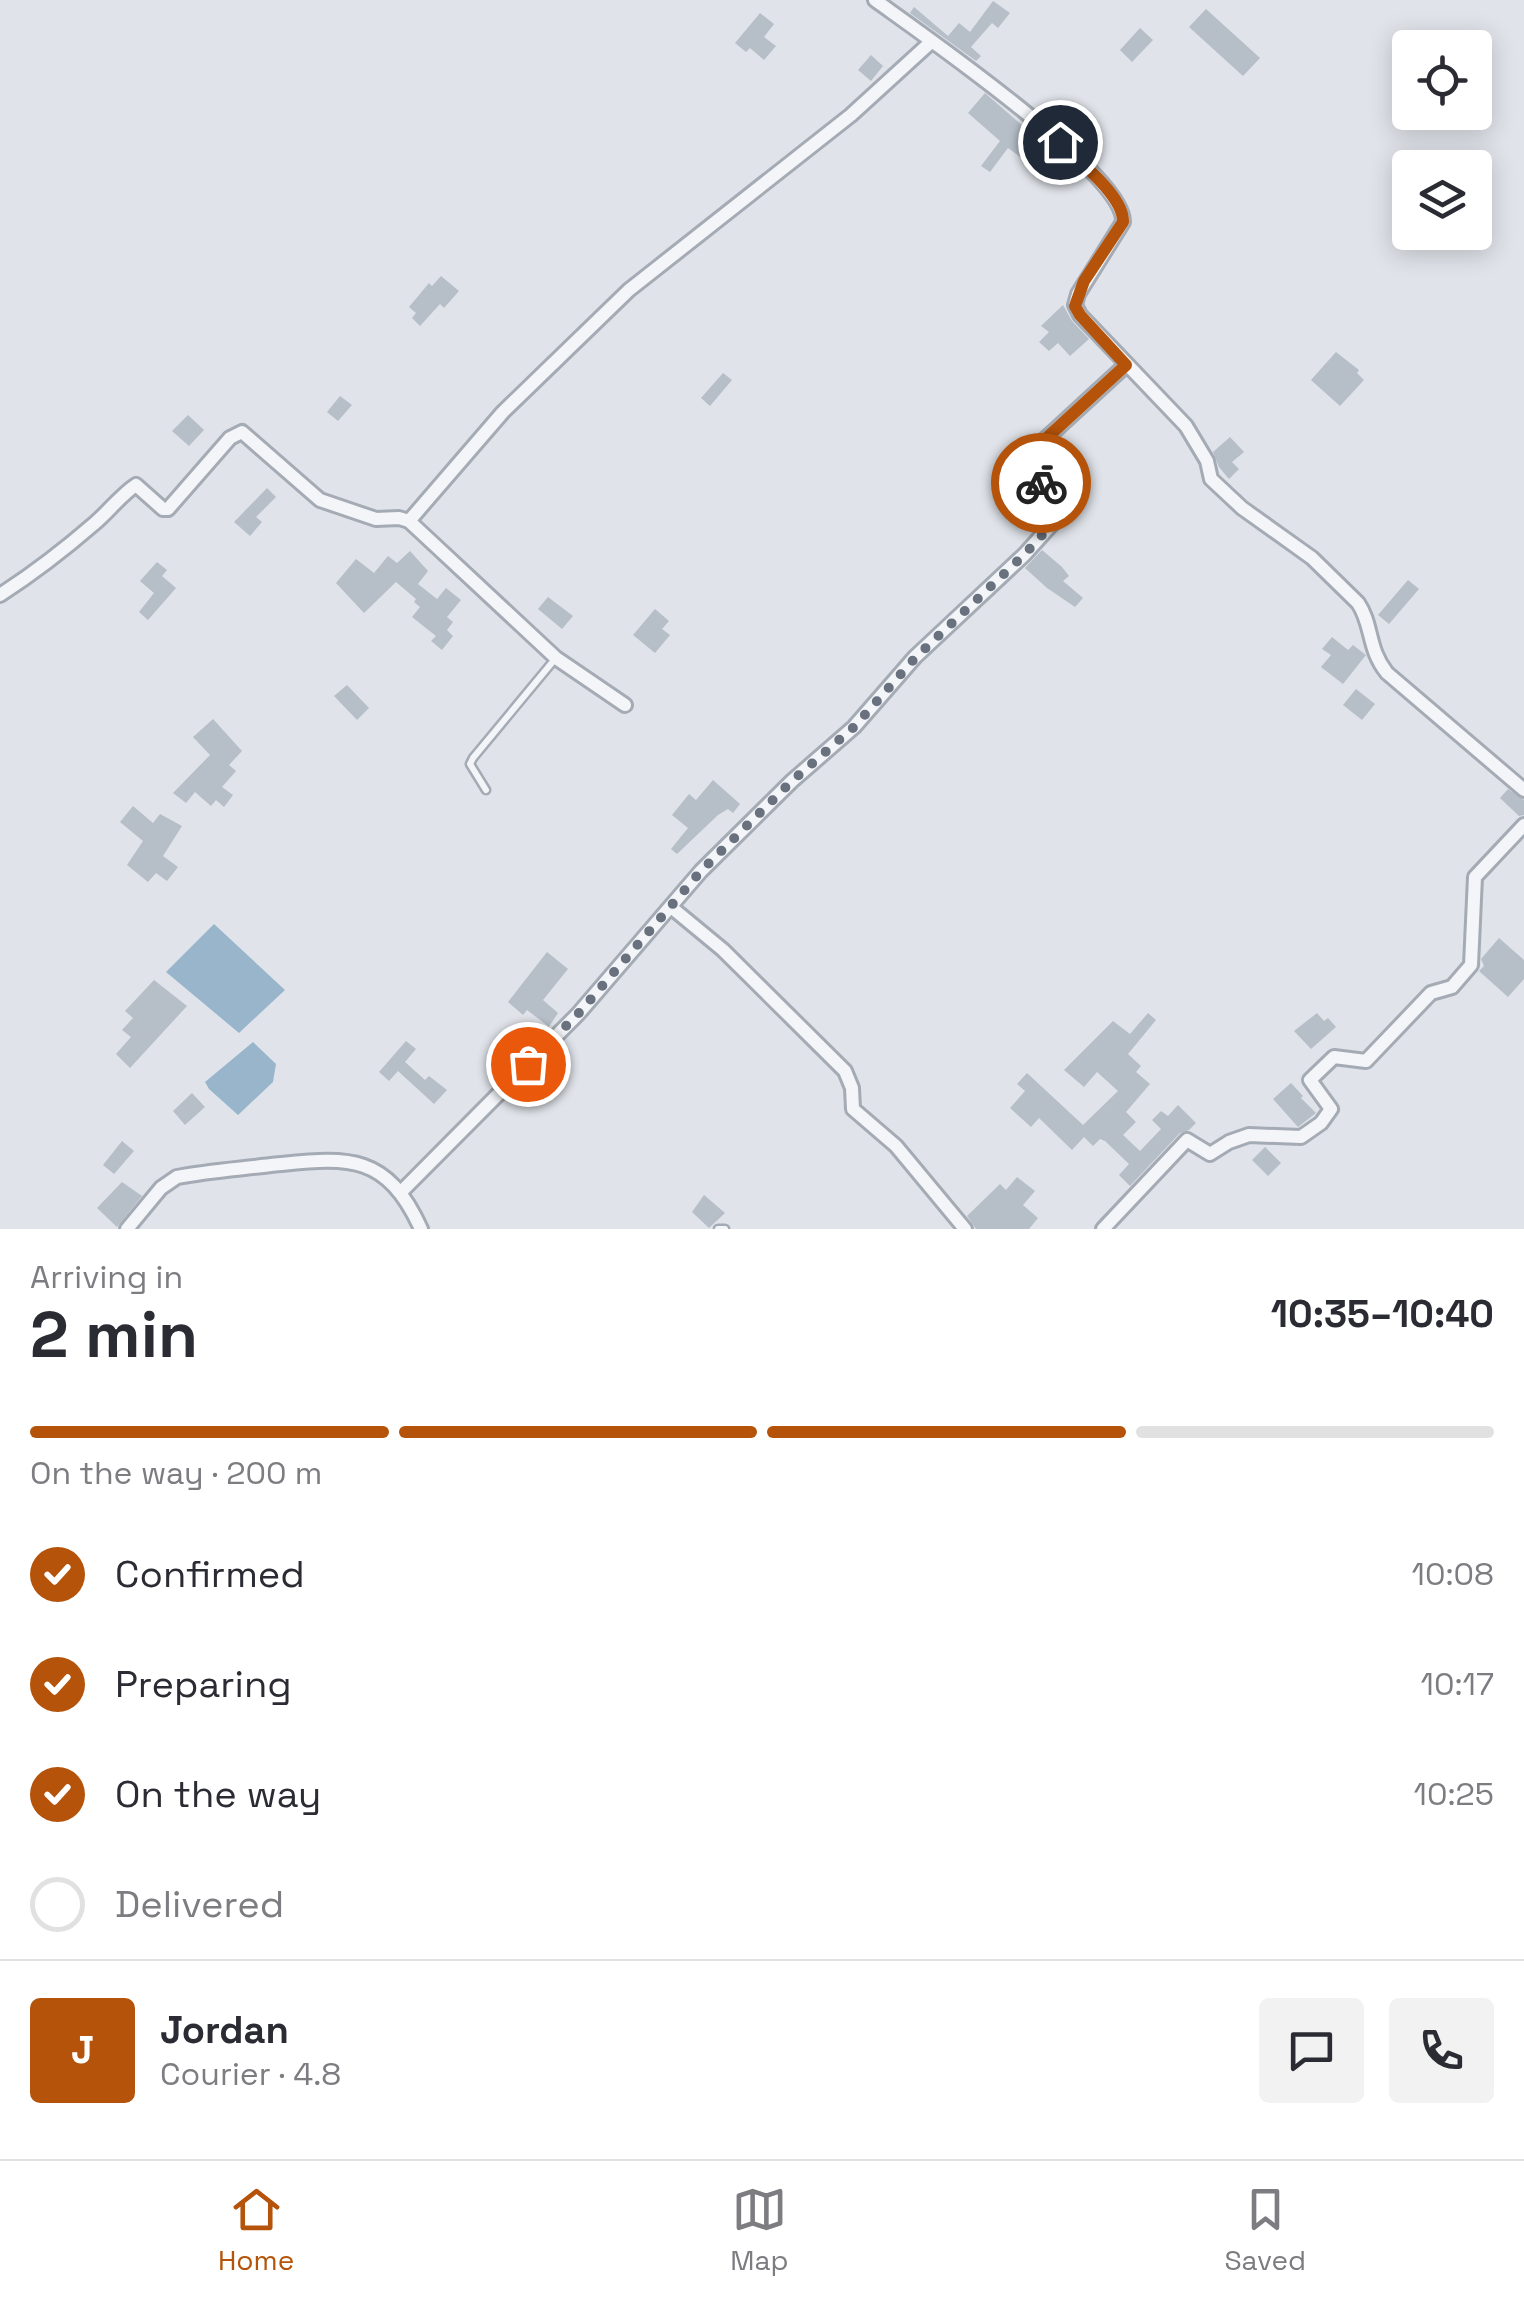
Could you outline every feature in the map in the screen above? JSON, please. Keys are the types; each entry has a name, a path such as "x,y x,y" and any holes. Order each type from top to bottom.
{"street":[{"path":"875,0 1048,129 1110,192 1123,212 1123,222 1084,281 1075,306 1080,315 1186,426 1208,460 1211,479 1242,508 1312,558 1358,603 1364,611 1376,661 1387,674 1524,790"},
{"path":"409,521 503,412 629,290 851,116 931,42"},
{"path":"401,1192 578,1014 701,871 792,781 854,727 915,658 1058,518 1064,505 1030,471 1027,456 1126,365"},
{"path":"0,595 53,560 120,502 132,486 168,509 230,438 242,432 320,500 376,519 409,521 556,658 625,705"},
{"path":"1103,1229 1187,1140 1210,1154 1249,1135 1301,1138 1321,1123 1330,1109 1310,1080 1321,1068 1334,1057 1366,1061 1430,993 1452,987 1472,965 1475,877 1524,825"},
{"path":"671,906 723,950 845,1071 852,1088 853,1109 896,1146 966,1229"},
{"path":"128,1229 169,1182 204,1172 331,1158 363,1165 401,1192 421,1229"}],"lane":[{"path":"486,790 470,764 556,658"}],"water":[{"path":"214,924 285,990 239,1033 166,972"},
{"path":"253,1042 276,1064 273,1082 238,1115 205,1082"}],"building":[{"path":"993,1 1010,13 998,28 992,23 971,47 981,56 976,61 910,13 914,7 948,36 959,23 970,32"},
{"path":"1206,9 1260,58 1243,76 1189,27"},
{"path":"760,13 774,24 764,37 776,46 764,60 750,48 746,52 735,43"},
{"path":"1140,28 1153,40 1132,62 1120,50"},
{"path":"871,55 883,66 871,81 858,70"},
{"path":"985,93 1023,126 1020,131 1036,144 1023,159 1008,148 990,172 981,166 1000,141 968,113"},
{"path":"441,276 459,291 444,308 440,304 420,326 412,318 416,313 409,307 429,283 432,286"},
{"path":"1063,305 1089,339 1070,356 1058,343 1049,351 1039,342 1049,332 1041,326"},
{"path":"1336,352 1359,370 1357,373 1364,380 1340,406 1311,380"},
{"path":"723,373 732,380 710,406 701,398"},
{"path":"340,396 352,405 338,421 327,412"},
{"path":"188,415 204,430 189,446 172,431"},
{"path":"1230,437 1244,452 1232,462 1239,469 1229,479 1213,452"},
{"path":"267,488 276,497 256,517 262,522 250,536 234,522"},
{"path":"1042,550 1069,576 1063,581 1083,598 1075,607 1025,568"},
{"path":"410,551 428,571 418,584 437,599 446,588 461,600 447,617 453,622 447,630 453,636 442,650 431,641 436,636 412,617 420,607 414,602 416,599 396,582 364,613 336,583 356,559 374,573 388,556 397,563"},
{"path":"157,562 167,570 162,576 176,588 148,620 139,612 154,593 140,581"},
{"path":"1408,580 1419,589 1389,624 1378,615"},
{"path":"548,597 573,616 562,629 538,609"},
{"path":"655,609 669,621 662,629 670,635 655,653 633,635"},
{"path":"1332,637 1348,650 1353,645 1366,655 1343,684 1321,667 1331,655 1322,649"},
{"path":"347,685 369,708 357,720 334,696"},
{"path":"1356,689 1375,704 1362,720 1343,705"},
{"path":"213,719 242,751 229,765 236,771 222,787 233,795 224,807 216,800 211,806 195,792 186,803 173,793 210,755 193,737"},
{"path":"713,780 740,804 733,813 728,809 718,815 677,854 671,849 688,828 672,815 689,794 696,800"},
{"path":"1508,789 1524,800 1524,815 1519,816 1500,798"},
{"path":"133,806 153,823 160,814 182,826 163,856 178,867 167,881 156,873 148,882 127,865 143,841 120,822"},
{"path":"1499,938 1524,960 1524,979 1508,997 1479,971 1484,966 1481,959"},
{"path":"547,952 568,969 543,1000 558,1013 544,1034 548,1026 527,1010 523,1015 508,1002"},
{"path":"154,980 187,1006 130,1068 116,1054 131,1037 122,1030 133,1018 125,1011"},
{"path":"1148,1013 1156,1020 1128,1054 1141,1066 1136,1072 1150,1084 1126,1112 1136,1122 1123,1135 1140,1151 1161,1129 1152,1120 1161,1111 1168,1116 1178,1105 1196,1123 1180,1133 1130,1186 1119,1175 1129,1164 1105,1141 1100,1139 1093,1146 1084,1137 1072,1150 1039,1118 1031,1127 1010,1108 1025,1091 1017,1084 1027,1073 1083,1125 1118,1091 1097,1072 1084,1087 1064,1070 1113,1021 1130,1034"},
{"path":"1317,1013 1336,1027 1311,1049 1294,1031"},
{"path":"406,1041 416,1049 405,1062 425,1080 429,1076 447,1090 434,1104 398,1071 389,1081 379,1072"},
{"path":"1291,1083 1316,1113 1298,1127 1273,1099"},
{"path":"192,1093 205,1107 185,1125 173,1111"},
{"path":"122,1141 134,1151 114,1174 103,1165"},
{"path":"1265,1147 1281,1163 1268,1176 1252,1160"},
{"path":"1017,1177 1035,1191 1023,1205 1038,1218 1029,1229 976,1229 967,1216 1000,1184 1006,1190"},
{"path":"122,1182 142,1196 117,1227 97,1208"},
{"path":"704,1195 725,1213 709,1228 692,1212"}],"way so far":[{"path":"528,1064 578,1014 701,871 792,781 854,727 950,622 1006,573 1058,518 1064,505 1041,483"}],"route":[{"path":"1041,483 1026,465 1027,456 1126,365 1075,306 1084,281 1123,222 1123,212 1110,192 1060,142"}]}
